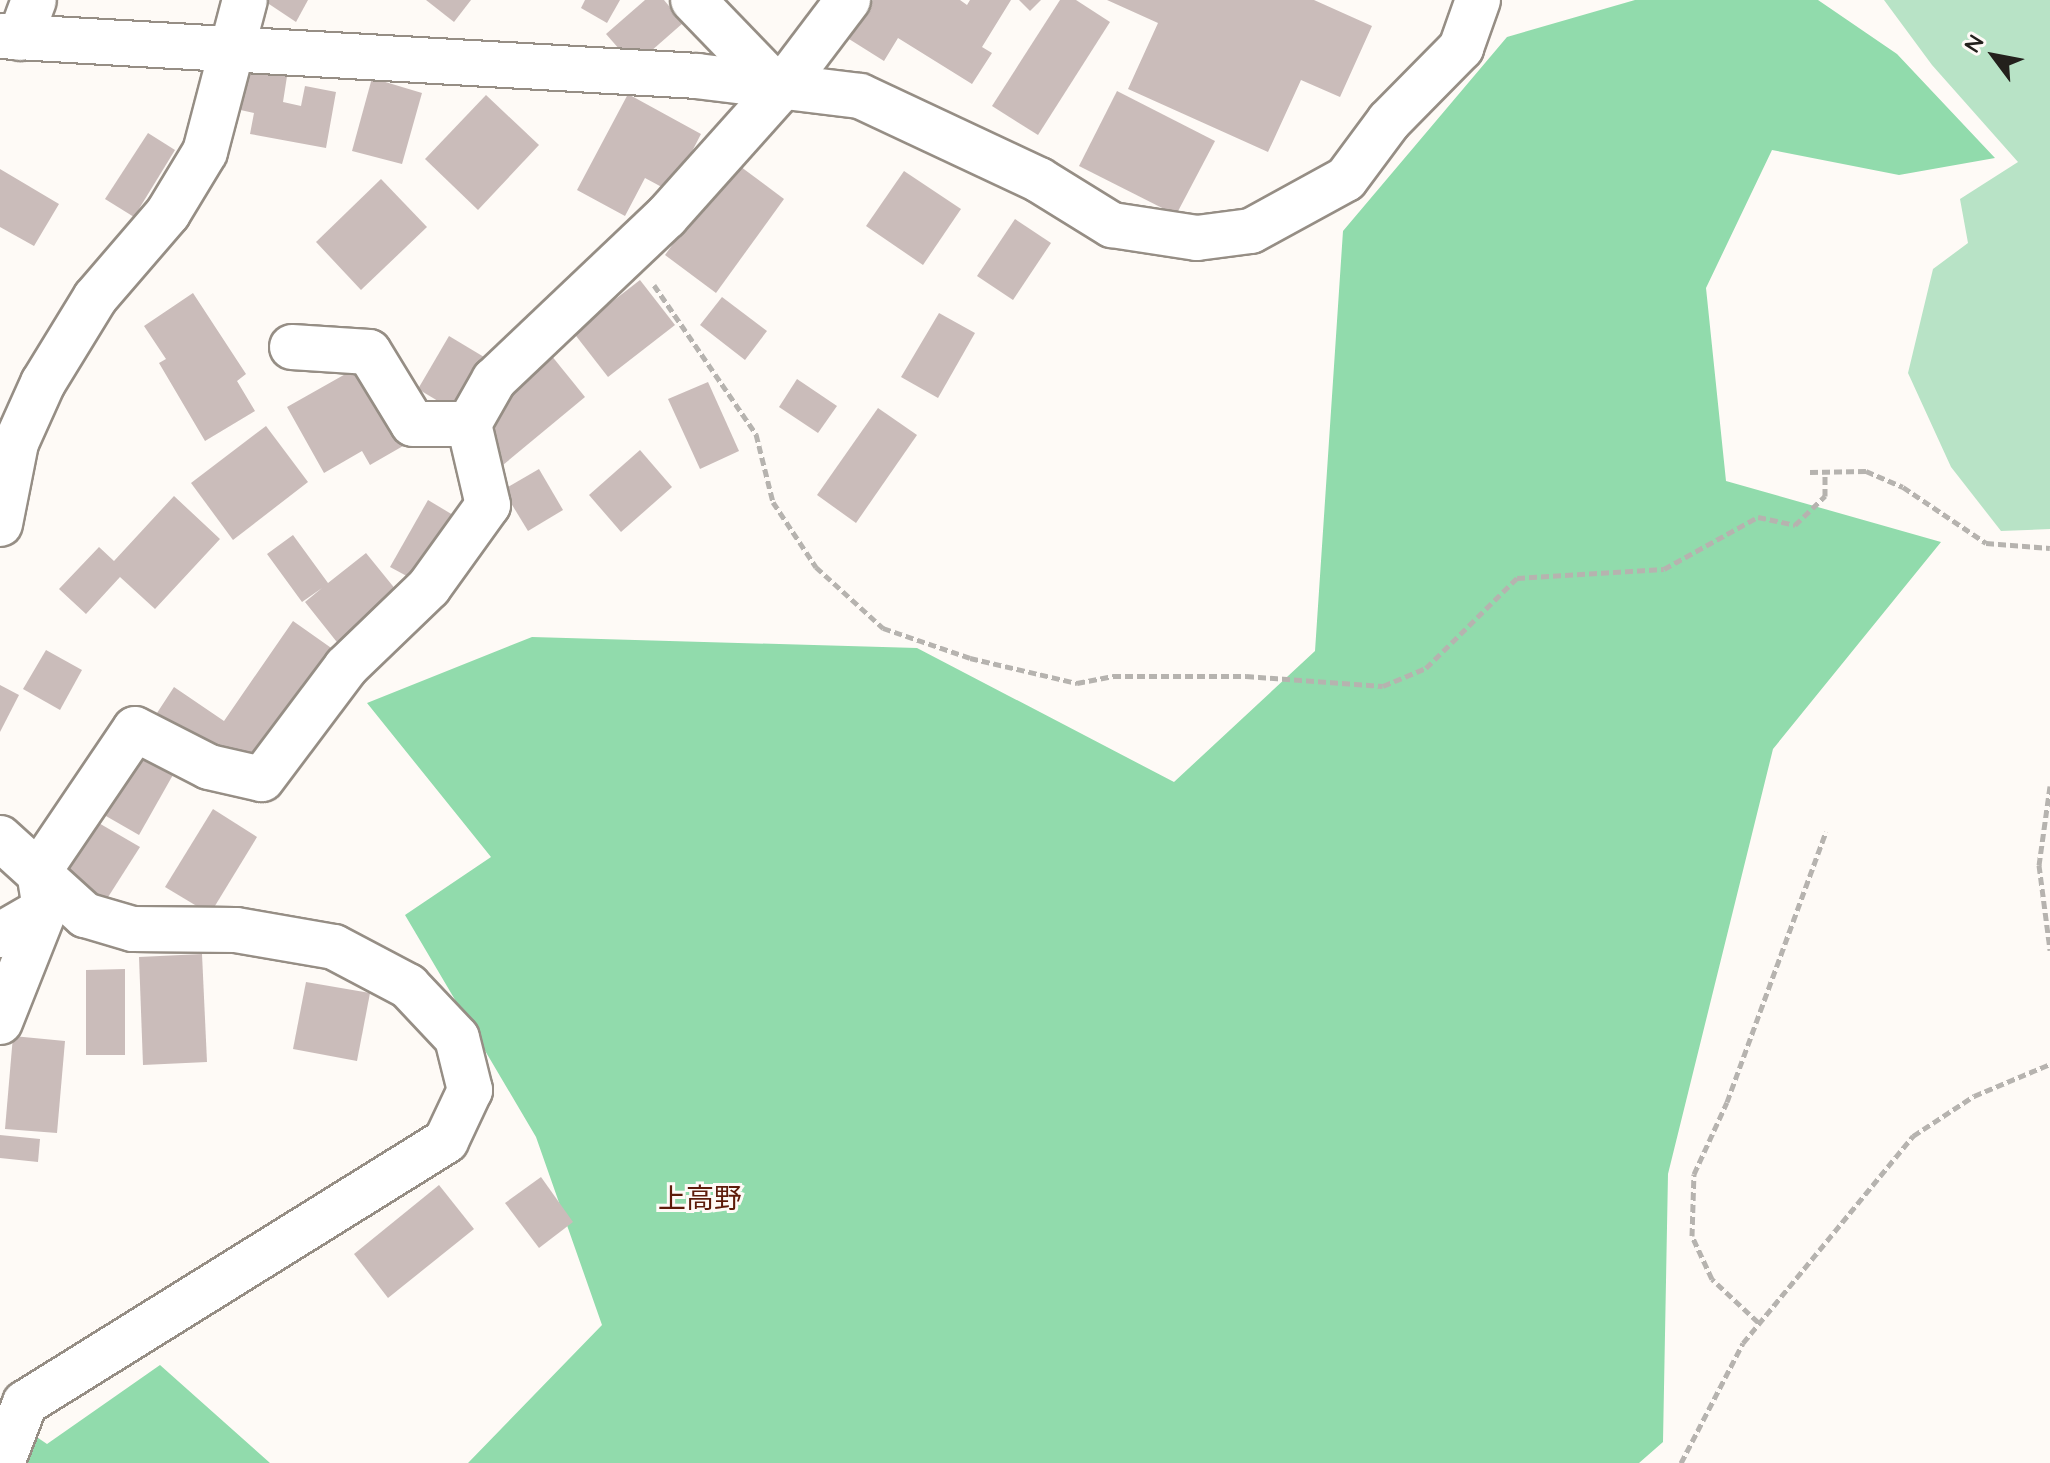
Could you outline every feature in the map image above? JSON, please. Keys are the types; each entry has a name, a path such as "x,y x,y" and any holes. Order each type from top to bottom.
{"street":[{"path":"0,524 16,443 43,383 95,298 168,213 205,152 245,0"},
{"path":"693,0 779,86"},
{"path":"0,1022 42,890 135,729 209,767 262,779 346,667 429,587 488,505 469,424 494,380 630,251 779,86 848,0"},
{"path":"18,24 235,46 779,86 860,96 1039,180 1112,225 1197,238 1251,231 1346,179 1389,121 1461,48 1478,0"},
{"path":"292,347 369,352 413,424 469,424"},
{"path":"0,838 42,890 85,915 133,929 236,930 334,947 408,986 457,1038 470,1090 446,1141 25,1403 2,1463"},
{"path":"0,935 42,890"}],"path":[{"path":"630,251 756,434 773,502 816,567 883,628 970,658 1077,683 1113,676 1246,676 1383,686 1426,668 1517,578 1664,569 1758,517 1795,525 1825,496 1825,472"},
{"path":"1810,472 1866,471 1903,487 1986,543 2050,548"},
{"path":"2050,786 2039,865 2050,950"},
{"path":"1758,1322 1712,1279 1692,1236 1694,1174 1731,1090 1826,832"},
{"path":"1681,1463 1758,1322 1913,1136 1974,1096 2050,1064"}],"green space":[{"path":"1635,0 1818,0 1897,54 1995,158 1899,175 1772,150 1706,288 1726,481 1941,542 1773,749 1668,1174 1663,1442 1639,1463 468,1463 602,1325 536,1137 405,915 491,857 367,703 532,637 917,648 1174,782 1315,651 1343,231 1507,37"},
{"path":"1884,0 2050,0 2050,529 2001,531 1951,467 1908,373 1933,269 1968,243 1960,199 2018,162 1932,65"},
{"path":"160,1365 270,1463 0,1463 0,1412 47,1444"}],"building":[{"path":"263,0 308,0 296,22"},
{"path":"426,0 471,0 454,22"},
{"path":"585,0 620,0 607,23 581,8"},
{"path":"645,0 664,0 683,23 634,66 606,34"},
{"path":"873,0 960,0 967,5 970,0 1011,0 982,47 992,53 972,84 898,38 884,61 849,39"},
{"path":"1019,0 1041,0 1030,11"},
{"path":"1060,0 1076,0 1110,22 1038,135 992,106"},
{"path":"1107,0 1314,0 1372,26 1340,97 1301,80 1268,152 1128,89 1158,23"},
{"path":"245,62 288,70 283,102 301,106 305,86 336,92 326,148 250,134 254,113 236,109"},
{"path":"372,78 422,93 402,164 352,151"},
{"path":"1117,91 1215,141 1176,215 1079,166"},
{"path":"628,94 701,134 671,192 645,178 625,216 577,190"},
{"path":"486,95 539,145 478,210 425,159"},
{"path":"148,133 175,150 134,217 105,199"},
{"path":"733,161 784,199 716,293 665,255"},
{"path":"0,169 59,204 34,246 0,227"},
{"path":"904,171 961,209 923,265 866,226"},
{"path":"381,179 427,227 361,290 316,242"},
{"path":"1015,219 1051,243 1013,300 977,276"},
{"path":"640,280 675,325 608,377 573,332"},
{"path":"193,293 246,374 237,381 255,411 205,441 159,363 166,359 144,326"},
{"path":"722,297 767,331 745,360 700,325"},
{"path":"939,313 975,333 938,398 901,377"},
{"path":"449,336 489,360 458,413 418,389"},
{"path":"551,355 585,397 503,465 469,424"},
{"path":"365,363 410,442 370,465 362,451 324,473 287,407"},
{"path":"797,379 837,406 818,433 779,407"},
{"path":"708,382 739,451 700,469 668,399"},
{"path":"878,408 917,435 856,523 817,495"},
{"path":"266,426 308,482 233,540 191,483"},
{"path":"640,450 672,487 621,532 589,495"},
{"path":"539,469 563,510 528,531 503,490"},
{"path":"174,496 220,539 155,609 120,577 86,614 59,589 99,547 114,561"},
{"path":"428,500 453,515 416,581 390,567"},
{"path":"293,535 328,583 366,553 405,601 344,651 305,602 322,588 302,602 267,554"},
{"path":"293,621 344,657 269,767 250,754 239,769 157,713 174,687 224,721"},
{"path":"46,650 82,670 60,710 23,689"},
{"path":"0,685 19,695 0,732"},
{"path":"131,740 178,766 139,835 92,808"},
{"path":"213,809 257,837 210,914 165,887"},
{"path":"97,822 140,847 103,905 60,879"},
{"path":"202,954 207,1062 143,1065 139,957"},
{"path":"125,969 125,1055 86,1055 86,970"},
{"path":"306,982 370,993 357,1061 293,1049"},
{"path":"13,1036 65,1041 57,1133 5,1129"},
{"path":"0,1135 40,1139 38,1162 0,1158"},
{"path":"541,1177 573,1222 539,1248 505,1203"},
{"path":"439,1185 474,1229 388,1298 354,1254"}],"district":[{"name":"上高野","path":"700,1198"}]}
